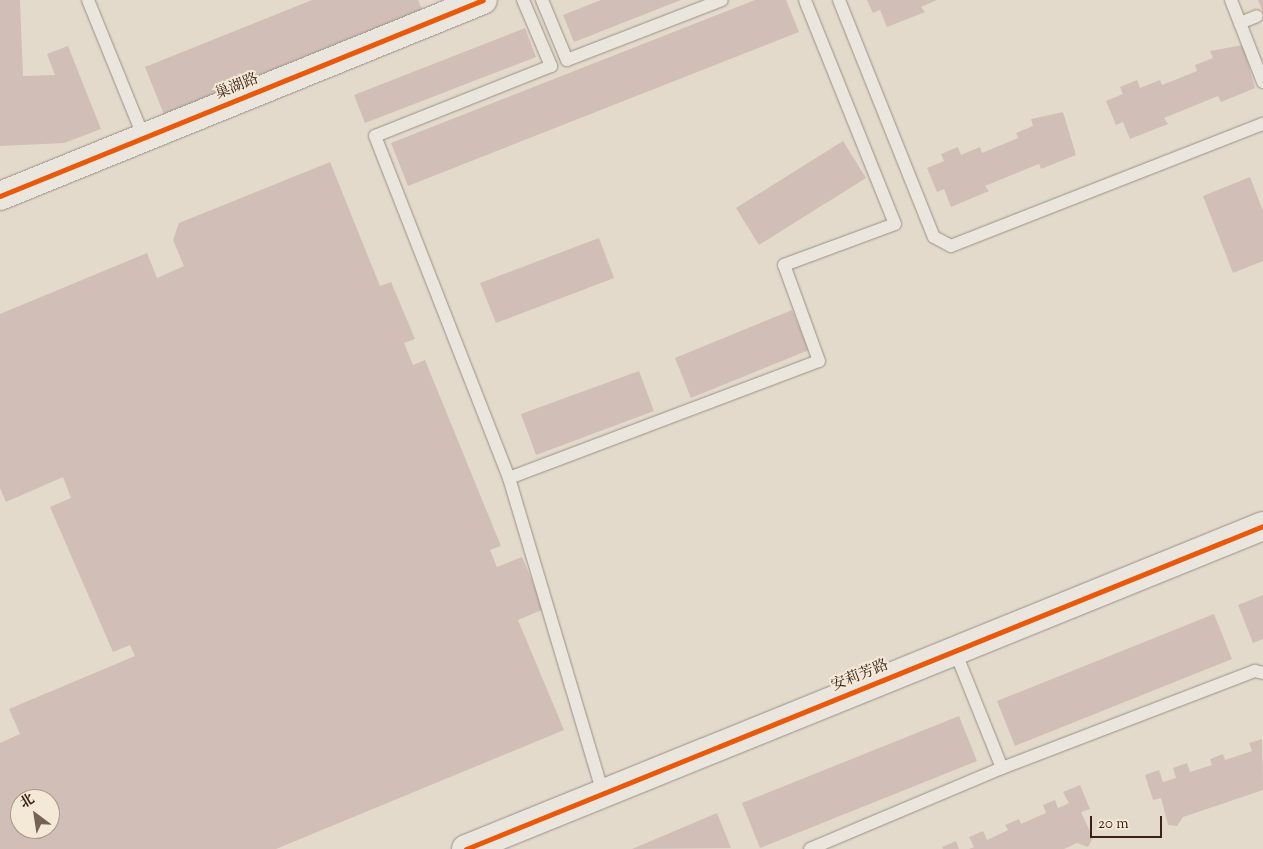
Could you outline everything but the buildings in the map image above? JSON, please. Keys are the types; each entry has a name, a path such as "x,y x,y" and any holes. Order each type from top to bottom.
{"street":[{"name":"巢湖路","path":"0,196 483,0"},
{"name":"安莉芳路","path":"466,849 1263,526"}],"lane":[{"path":"88,0 144,138"},
{"path":"523,0 551,66 375,136 509,478 602,793"},
{"path":"542,0 567,60 722,0"},
{"path":"509,478 819,361 784,265 895,224 805,0"},
{"path":"840,0 934,237 951,246 1263,124"},
{"path":"1231,0 1263,82"},
{"path":"1240,23 1257,16"},
{"path":"955,651 1002,768"},
{"path":"810,849 1002,768 1255,671 1263,673"}],"cycle path":[{"path":"0,196 483,0"},
{"path":"466,849 1263,526"}]}
